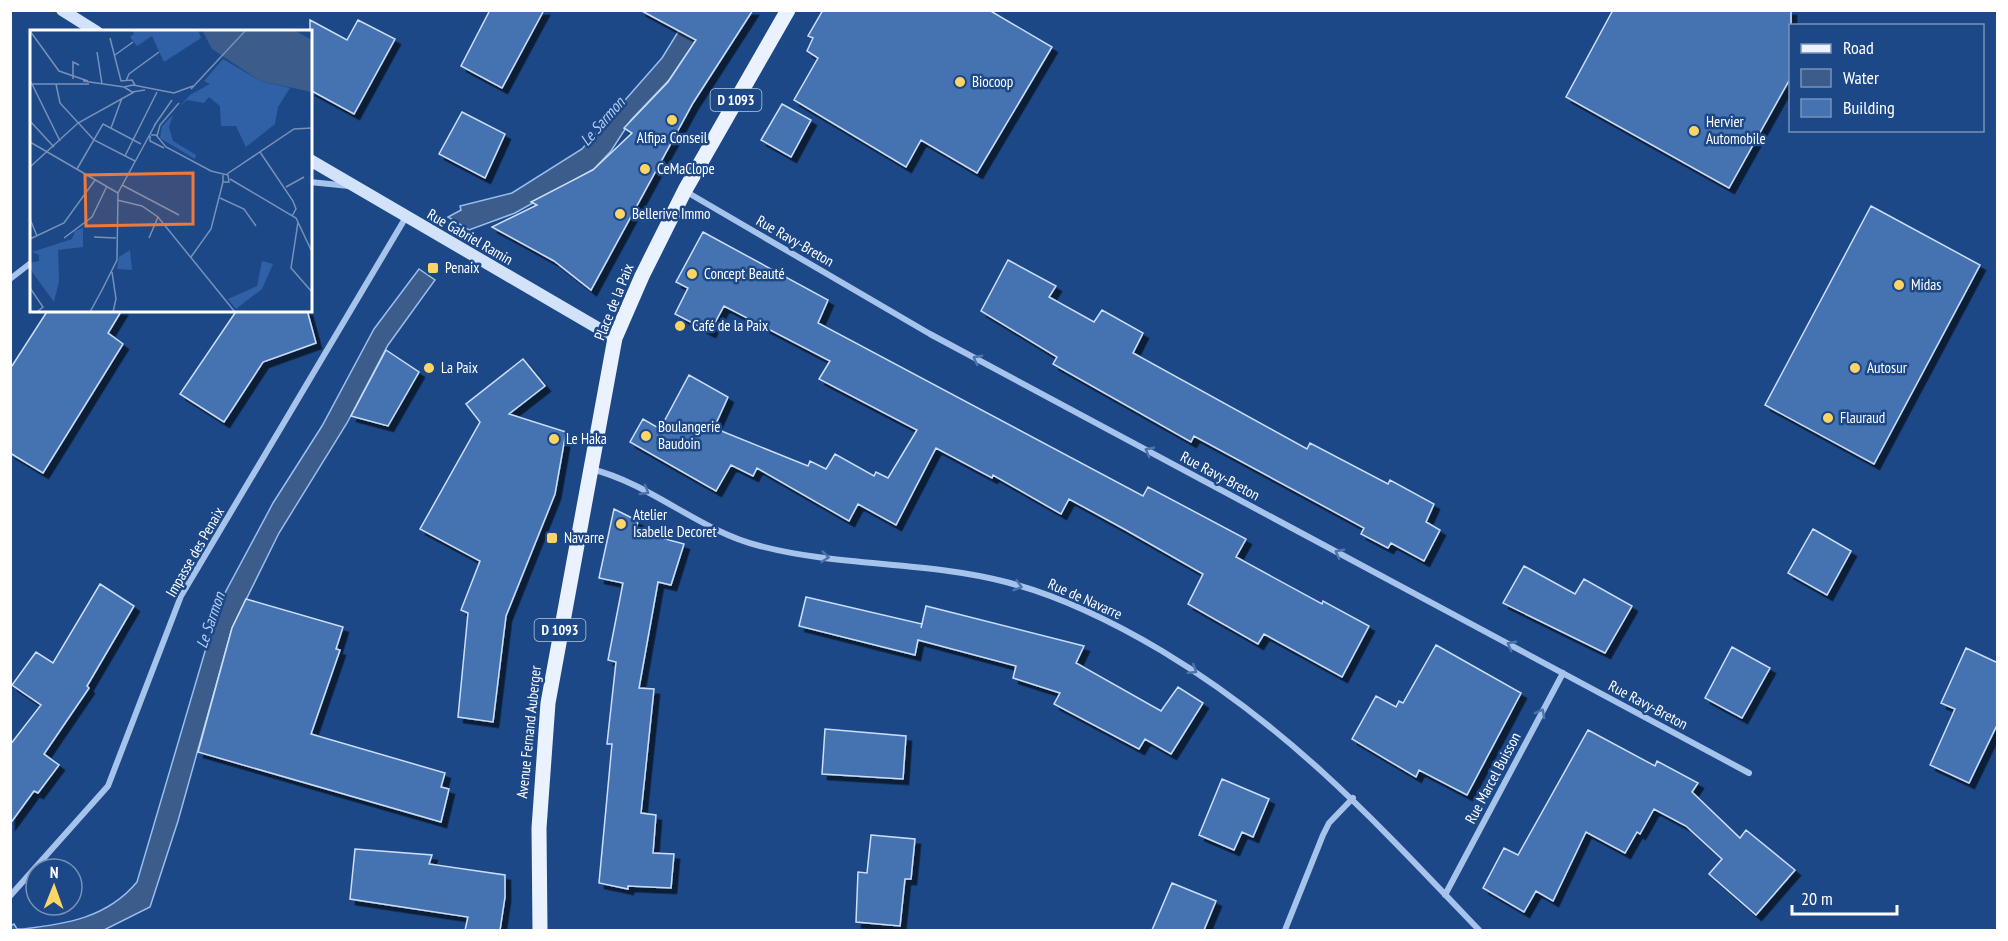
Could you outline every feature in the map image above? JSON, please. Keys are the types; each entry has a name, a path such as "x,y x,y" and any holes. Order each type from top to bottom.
{"main road":[{"name":"D 1093","path":"685,190 788,10"},
{"name":"Place de la Paix","path":"591,469 615,339 642,276 685,190"},
{"name":"Avenue Fernand Auberger","path":"540,930 539,828 547,714 558,639 591,469"}],"street":[{"path":"62,10 94,30"},
{"name":"Rue Gabriel Ramin","path":"312,161 615,339"},
{"path":"312,182 357,188"},
{"name":"Rue Ravy-Breton","path":"685,190 930,334 1749,773"},
{"name":"Impasse des Penaix","path":"10,896 108,786 181,596 406,217"},
{"path":"10,279 30,264"},
{"name":"Rue de Navarre","path":"591,469 618,477 711,528 758,546 810,556 985,577 1062,600 1105,619 1198,672 1287,738 1353,798 1479,930"},
{"name":"Rue Marcel Buisson","path":"1445,895 1563,673"},
{"path":"1285,930 1323,835 1329,824 1353,798"}],"water":[{"path":"691,11 716,11 669,80 631,120 611,151 594,169 515,213 469,230 448,217 461,210 460,206 512,193 582,149 662,58"},
{"path":"419,269 435,280 388,345 347,423 279,533 232,628 178,821 150,907 104,930 11,930 10,926 14,924 17,929 23,929 55,925 85,917 113,904 137,882 219,604 273,503 322,426 374,329"}],"building":[{"path":"490,10 544,10 502,88 461,66"},
{"path":"640,10 753,10 693,103 591,290 554,261 492,227 537,205 531,202 593,170 632,133 624,128 668,82 696,40"},
{"path":"823,10 989,10 1052,47 977,173 921,140 906,167 794,100 818,58 807,51 813,38 808,36"},
{"name":"Hervier Automobile","path":"1613,10 1791,10 1789,81 1729,188 1566,97"},
{"path":"310,20 347,40 358,20 395,39 354,114 312,91 312,30 310,30"},
{"path":"782,104 811,120 791,157 761,140"},
{"path":"462,112 505,134 485,178 439,154"},
{"path":"1871,206 1980,265 1874,464 1765,405"},
{"path":"703,232 828,300 818,323 1143,496 1148,487 1246,539 1236,557 1322,604 1323,601 1369,626 1342,677 1264,634 1258,644 1188,604 1203,574 1124,529 1069,499 1061,514 993,475 992,478 936,448 896,525 858,504 849,521 757,468 753,476 731,465 716,491 630,442 643,419 660,429 689,375 728,397 714,428 808,466 810,461 826,469 835,454 874,476 876,472 888,478 917,430 819,379 830,361 724,306 710,332 675,314 688,288 676,282"},
{"path":"1008,260 1056,286 1049,297 1094,322 1102,310 1143,333 1133,353 1307,449 1310,443 1388,484 1390,480 1434,504 1426,522 1440,530 1424,561 1391,543 1388,548 1361,534 1364,528 1194,436 1191,442 1053,364 1057,357 981,311"},
{"path":"47,312 121,312 108,333 123,344 43,473 10,453 10,369"},
{"path":"236,312 308,312 316,343 263,362 224,422 180,394"},
{"path":"386,350 419,372 388,426 351,416"},
{"path":"523,359 545,386 509,414 566,432 555,494 506,616 493,722 458,717 468,613 461,610 480,561 420,529 480,422 466,404"},
{"path":"614,509 638,521 636,531 684,544 671,585 658,582 639,688 654,689 641,813 656,815 653,853 674,854 671,888 628,886 628,889 599,883 612,744 607,744 616,662 608,660 623,583 599,578"},
{"path":"1813,529 1851,551 1827,595 1788,573"},
{"path":"1524,566 1575,594 1584,579 1632,606 1605,653 1503,603"},
{"path":"100,584 134,606 87,686 89,688 44,754 59,765 38,793 34,791 10,824 10,745 41,705 12,685 36,652 53,663"},
{"path":"806,597 922,624 926,606 1084,646 1076,663 1161,711 1178,687 1203,703 1171,754 1145,739 1139,749 1054,704 1060,693 1013,678 1016,666 918,640 915,655 799,626"},
{"path":"246,599 343,627 336,649 340,650 311,734 445,773 441,787 449,789 441,822 198,752 232,628"},
{"path":"1436,645 1521,693 1467,795 1419,770 1416,777 1352,739 1376,696 1396,707 1399,701 1403,703"},
{"path":"1732,647 1770,668 1742,718 1705,698"},
{"path":"1966,648 1998,663 1998,723 1969,783 1930,765 1955,709 1941,703"},
{"path":"825,729 906,736 903,779 822,774"},
{"path":"1588,730 1655,766 1657,761 1698,783 1692,792 1740,838 1746,830 1795,870 1756,915 1709,874 1722,859 1686,826 1654,809 1640,834 1637,832 1625,853 1586,832 1553,901 1536,891 1524,912 1483,888 1504,848 1518,855"},
{"path":"1222,779 1269,799 1253,837 1242,832 1234,850 1199,835"},
{"path":"871,835 915,839 911,879 905,879 900,926 856,922 858,872 867,873"},
{"path":"355,849 432,855 429,864 505,875 505,897 500,930 465,930 468,917 350,899"},
{"path":"1172,883 1216,901 1204,930 1152,930"}],"place":[{"name":"Biocoop","path":"960,82"},
{"name":"Alfipa Conseil","path":"672,120"},
{"name":"Hervier Automobile","path":"1694,131"},
{"name":"CeMaClope","path":"645,169"},
{"name":"Bellerive Immo","path":"620,214"},
{"name":"Penaix","path":"433,268"},
{"name":"Concept Beauté","path":"692,274"},
{"name":"Midas","path":"1899,285"},
{"name":"Café de la Paix","path":"680,326"},
{"name":"La Paix","path":"429,368"},
{"name":"Autosur","path":"1855,368"},
{"name":"Flauraud","path":"1828,418"},
{"name":"Boulangerie Baudoin","path":"646,436"},
{"name":"Le Haka","path":"554,439"},
{"name":"Atelier Isabelle Decoret","path":"621,524"},
{"name":"Navarre","path":"552,538"}],"water label":[{"name":"Le Sarmon","path":"602,121"},
{"name":"Le Sarmon","path":"210,620"}]}
